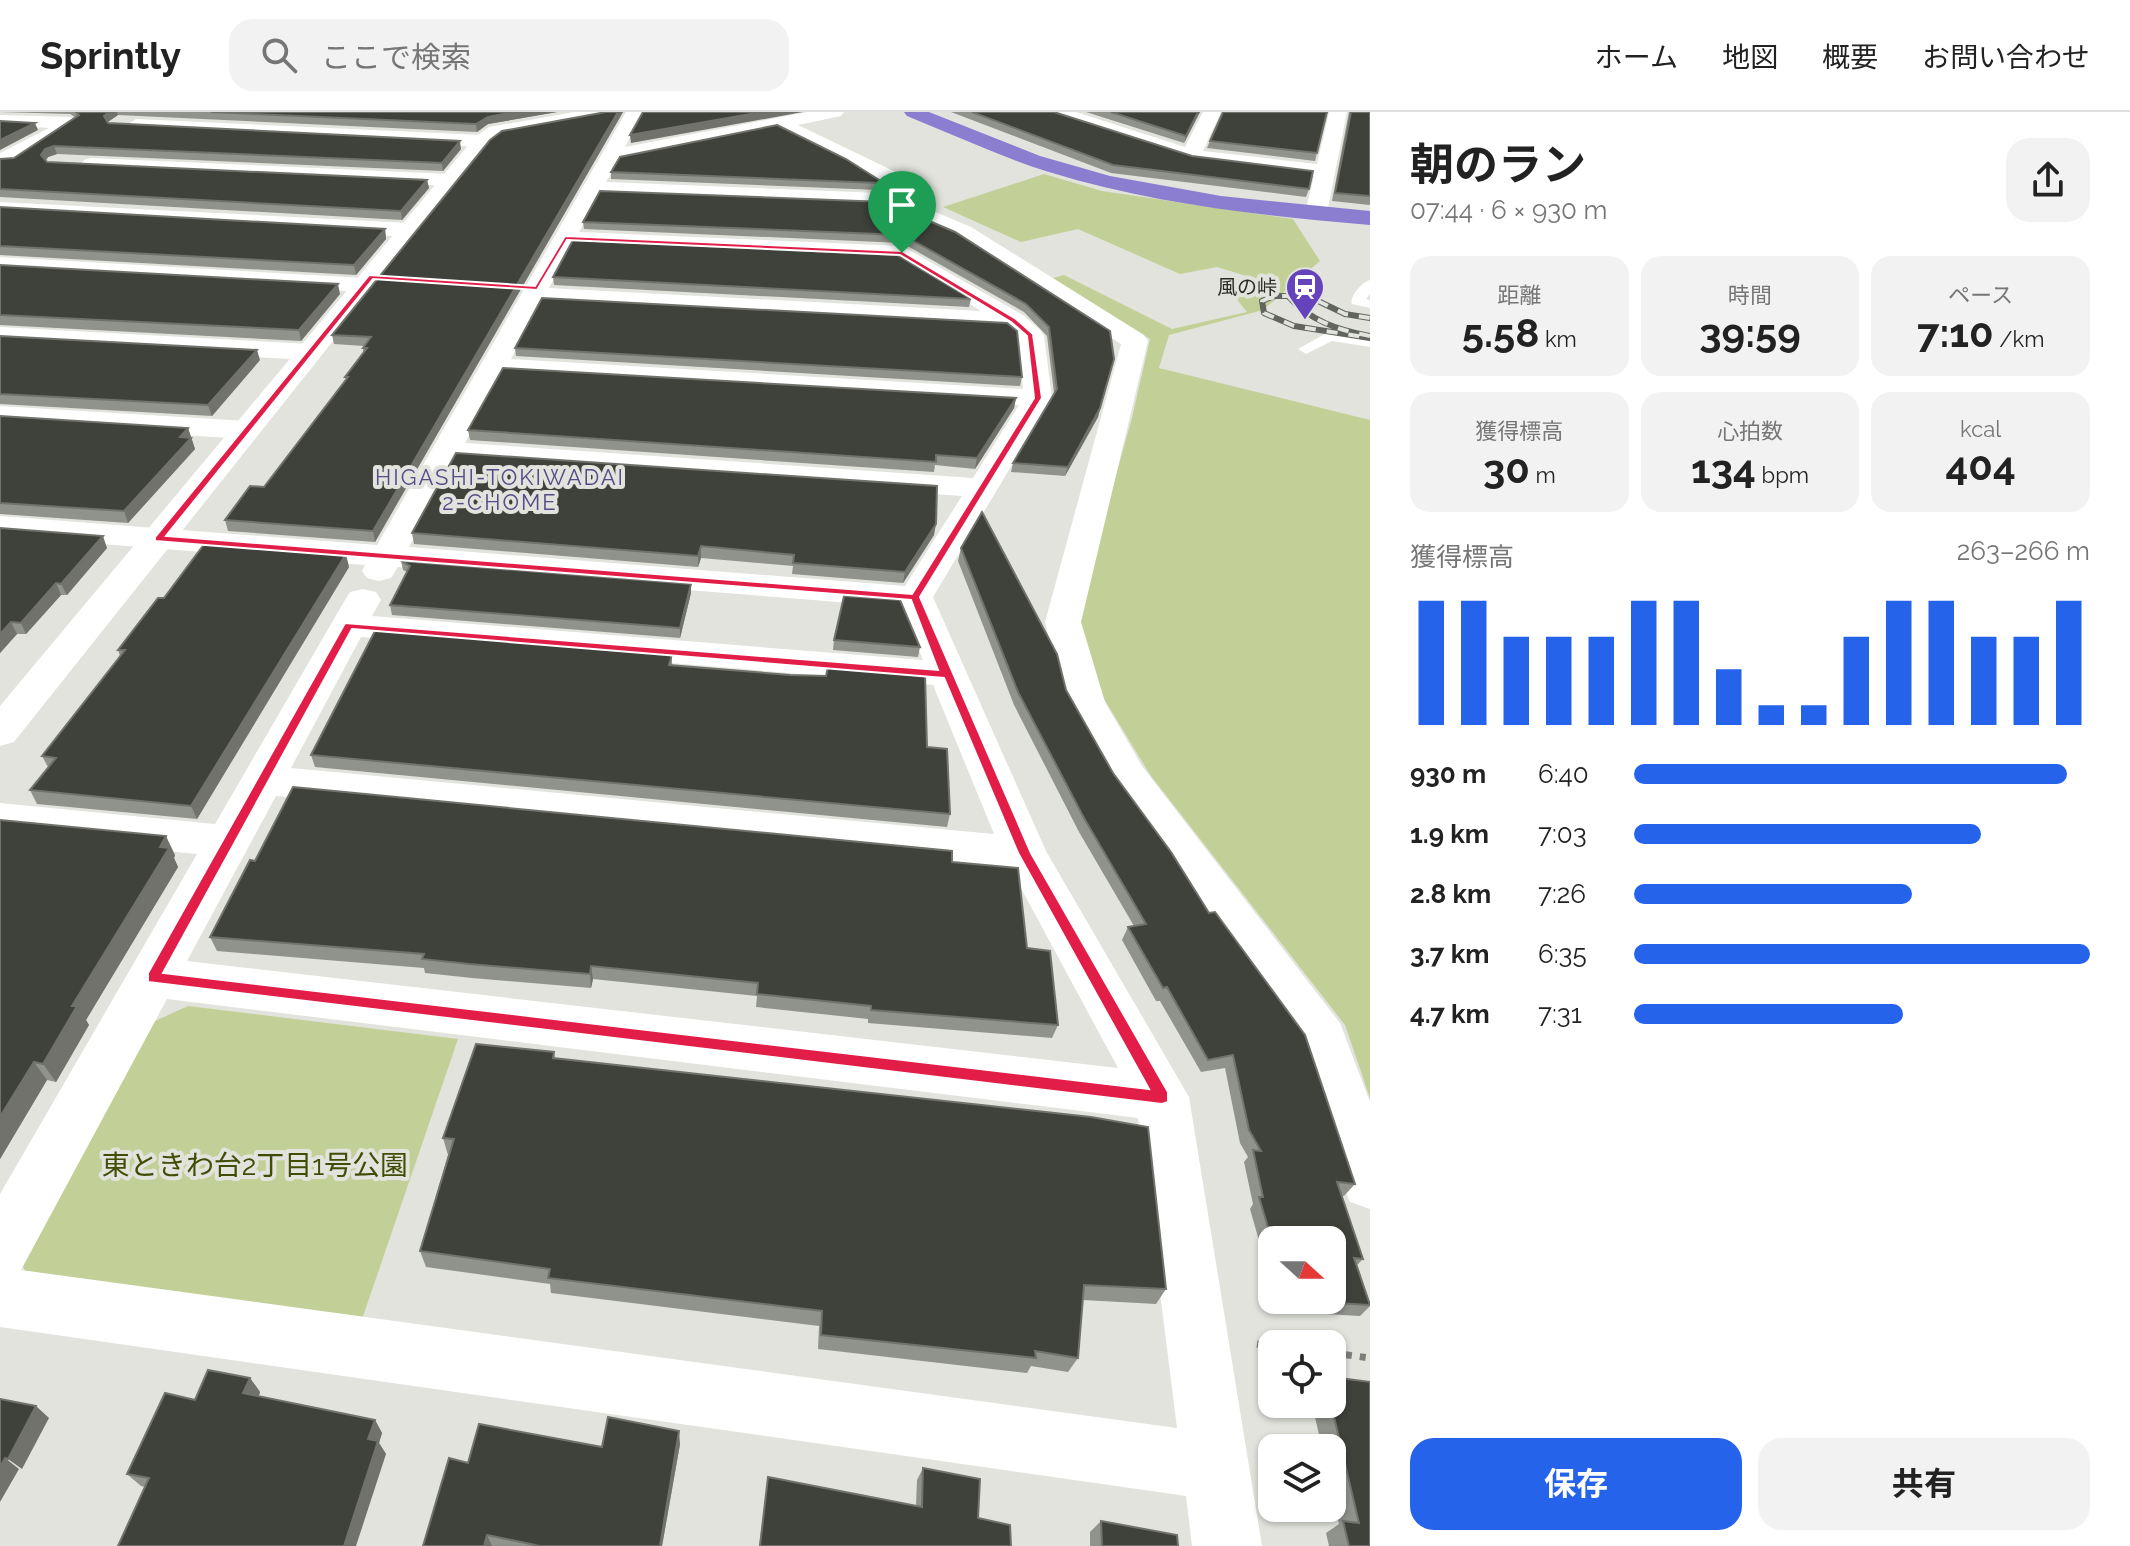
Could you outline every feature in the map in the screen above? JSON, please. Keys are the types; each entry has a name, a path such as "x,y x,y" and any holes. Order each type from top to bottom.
{"highway":[{"path":"913,112 1071,172 1225,204 1368,220"}],"street":[{"path":"137,112 118,124 484,130 605,112"},
{"path":"0,1250 635,112"},
{"path":"611,156 835,112"},
{"path":"1058,112 1086,116 1191,155 1325,171"},
{"path":"1191,155 1212,112"},
{"path":"1316,213 1338,112"},
{"path":"0,120 70,123 8,159 0,159"},
{"path":"782,124 893,178 889,200"},
{"path":"0,733 410,230 450,180 484,130"},
{"path":"73,163 450,180"},
{"path":"592,188 889,200 963,232 1135,341 1063,622 1085,702 1126,775 1322,1038 1370,1183"},
{"path":"4,199 410,230"},
{"path":"565,238 902,253 1014,320 1031,336 1038,398 915,597"},
{"path":"0,264 364,285"},
{"path":"533,295 1014,320"},
{"path":"0,335 310,352"},
{"path":"494,366 1038,398"},
{"path":"0,415 247,430"},
{"path":"446,451 984,488"},
{"path":"0,526 159,539 370,588 946,674"},
{"path":"370,588 915,597"},
{"path":"915,597 1024,853 1162,1097 1227,1546"},
{"path":"263,780 1024,853"},
{"path":"0,819 229,841"},
{"path":"153,977 1162,1097"},
{"path":"0,1297 1215,1467"}],"lane":[{"path":"1370,284 1357,301 1370,304"},
{"path":"1306,349 1330,336 1370,342"}],"path":[{"path":"1346,1355 1370,1358"}],"green space":[{"path":"1044,174 1102,191 1293,219 1320,261 1263,310 1169,335 1159,368 1370,420 1370,1098 1345,1025 1151,776 1093,681 1078,611 1132,418 1150,339 1046,280 1064,275 1172,329 1247,312 1234,296 1253,278 1217,267 1180,274 1078,229 1021,242 943,207"},
{"name":"東ときわ台2丁目1号公園","path":"188,1006 458,1039 358,1331 30,1284 16,1248 144,1026"}],"building":[{"path":"76,112 109,112 104,116 108,123 460,141 442,163 54,146 45,149 41,155 47,162 427,180 401,211 0,189 0,159 14,158 79,115"},
{"path":"211,112 514,112 488,117 476,124"},
{"path":"618,112 373,531 225,520 250,486 264,487 348,377 345,377 367,348 363,348 371,337 332,335 490,140 502,131"},
{"path":"643,112 762,112 630,135"},
{"path":"972,112 1054,112 1192,156 1313,171 1309,189 1113,165"},
{"path":"1111,112 1198,112 1186,136"},
{"path":"1223,112 1327,112 1317,153 1210,141"},
{"path":"1351,112 1370,112 1370,196 1335,193"},
{"path":"0,121 35,123 0,140"},
{"path":"777,125 846,159 879,180 878,183 611,172 620,157"},
{"path":"600,191 885,202 955,232 1110,331 1114,359 1100,408 1068,467 1013,463 1057,389 1049,327 1026,304 903,235 583,222"},
{"path":"0,207 385,229 354,265 0,246"},
{"path":"573,240 897,255 971,299 553,277"},
{"path":"0,265 338,284 299,330 0,315"},
{"path":"542,298 1007,323 1017,331 1022,377 515,348"},
{"path":"0,336 257,350 208,405 0,394"},
{"path":"503,368 1016,398 977,458 936,455 936,462 468,430"},
{"path":"0,416 188,428 180,437 191,438 124,511 0,503"},
{"path":"456,453 937,486 936,524 905,572 793,563 794,555 701,546 698,556 412,533"},
{"path":"982,512 1057,654 1066,690 1113,773 1171,852 1209,913 1215,912 1305,1035 1355,1184 1337,1182 1363,1259 1354,1258 1370,1305 1346,1304 1346,1226 1268,1226 1259,1197 1263,1197 1253,1150 1261,1151 1249,1130 1233,1055 1208,1060 1167,987 1163,988 1128,927 1146,924 1084,818 1018,692 961,548"},
{"path":"0,528 103,536 21,623 11,622 0,634"},
{"path":"205,543 346,554 191,806 30,790 56,758 42,756 125,650 118,650 158,598 164,598"},
{"path":"401,561 691,584 680,628 390,605 410,566"},
{"path":"844,596 900,600 920,647 834,640"},
{"path":"376,629 672,654 669,665 790,675 826,676 828,667 925,675 927,747 947,749 950,814 311,755"},
{"path":"293,787 952,851 952,862 1018,868 1027,948 1050,951 1058,1025 871,1010 871,1006 757,994 758,983 591,966 590,974 469,964 422,959 424,954 210,937 250,860 255,861"},
{"path":"0,820 166,836 160,847 169,848 72,1006 77,1006 43,1064 34,1062 0,1117"},
{"path":"476,1044 554,1052 553,1058 1091,1117 1148,1127 1166,1289 1084,1285 1078,1358 1035,1351 1036,1358 821,1335 822,1311 548,1278 550,1269 420,1251 454,1139 443,1138"},
{"path":"208,1370 250,1378 243,1393 375,1420 368,1439 378,1441 344,1546 118,1546 149,1478 127,1474 165,1393 195,1400"},
{"path":"1346,1379 1370,1382 1370,1546 1349,1546 1343,1522 1359,1523 1346,1468 1346,1434 1338,1434 1334,1418 1346,1418"},
{"path":"0,1399 36,1406 8,1459 5,1458 0,1467"},
{"path":"608,1417 679,1431 660,1546 540,1546 487,1535 484,1546 423,1546 449,1458 468,1463 479,1424 602,1447"},
{"path":"923,1468 980,1479 978,1518 1010,1525 1011,1546 760,1546 768,1477 922,1507"},
{"path":"1101,1521 1177,1535 1178,1546 1102,1546"}],"railway":[{"path":"1370,336 1325,323 1288,296 1274,296 1262,301 1264,313 1294,326 1370,338"},
{"path":"1318,301 1345,314 1370,318"}],"place":[{"name":"風の峠","path":"1305,321"}],"district":[{"name":"HIGASHI-TOKIWADAI 2-CHOME","path":"500,490"}],"route":[{"path":"902,253 565,238 537,288 371,277 159,539 915,597 946,674 349,625 153,977 1162,1097 1024,853 915,597 1038,398 1031,336 1014,320 902,253"}]}
